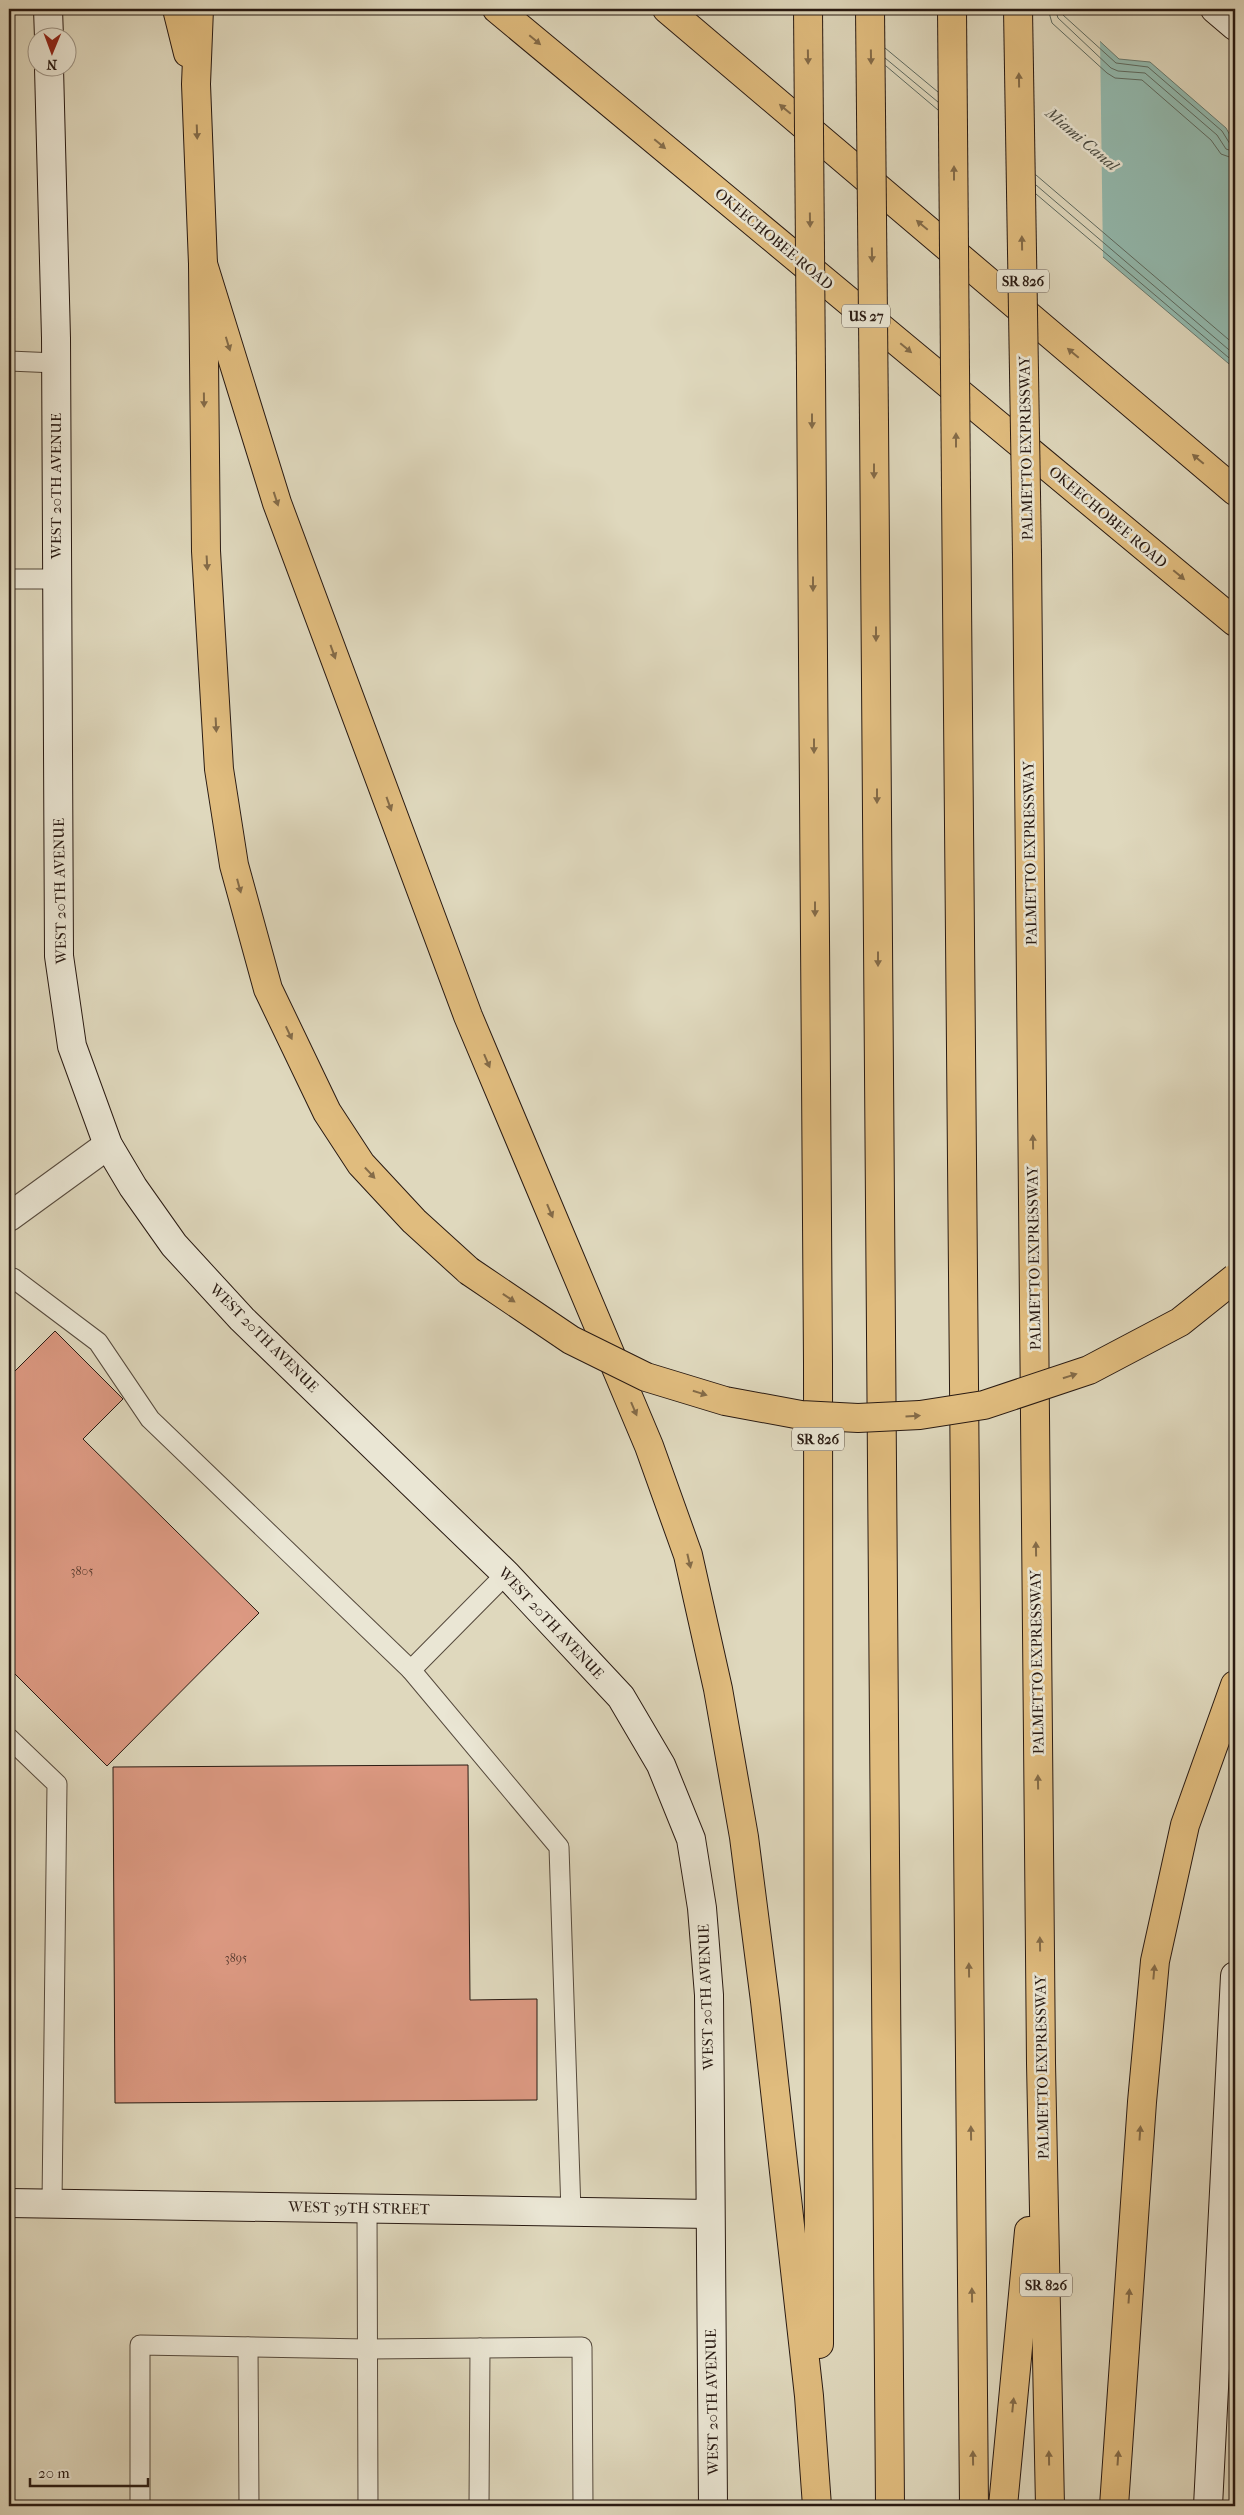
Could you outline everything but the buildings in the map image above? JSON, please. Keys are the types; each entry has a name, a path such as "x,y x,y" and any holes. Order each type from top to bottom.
{"highway":[{"path":"177,9 196,84"},
{"path":"199,9 196,84 202,264 206,551 218,769 234,865 268,989 327,1112 361,1164 414,1221 469,1271 571,1340 646,1377 725,1401 801,1414 858,1418 920,1415 984,1405 1089,1370 1180,1322 1235,1278"},
{"name":"OKEECHOBEE ROAD","path":"497,9 1235,622"},
{"path":"667,9 1235,491"},
{"name":"SR 826","path":"808,9 818,1353 818,2506"},
{"path":"870,9 890,2506"},
{"path":"952,9 974,2506"},
{"name":"PALMETTO EXPRESSWAY","path":"1018,9 1027,554 1041,2063 1050,2506"},
{"path":"202,264 277,503 464,1007 649,1446 688,1554 718,1689 744,1837 765,2001 808,2386 818,2506"},
{"path":"1114,2506 1142,2112 1155,1961 1186,1825 1235,1685"},
{"path":"1003,2506 1026,2270 1041,2063"}],"street":[{"path":"48,9 48,28"},
{"path":"1216,9 1235,26"},
{"name":"WEST 20TH AVENUE","path":"49,78 56,363 59,956 72,1046 108,1145 133,1187 180,1252 242,1319 506,1574 621,1697 661,1765 691,1839 702,1908 709,1995 713,2506"},
{"path":"9,1217 108,1145"},
{"path":"1208,2506 1235,1976"},
{"name":"WEST 39TH STREET","path":"9,2203 710,2214"}],"lane":[{"path":"9,361 56,363"},
{"path":"9,579 56,579"},
{"path":"10,1278 98,1342 150,1420 411,1670 559,1847 571,2212"},
{"path":"411,1670 506,1574"},
{"path":"9,1738 57,1784 52,2203"},
{"path":"367,2208 368,2506"},
{"path":"140,2506 140,2345 367,2349 582,2347 583,2506"},
{"path":"248,2347 249,2506"},
{"path":"479,2506 480,2348"}],"water":[{"name":"Miami Canal","path":"811,9 1078,21 1119,59 1150,62 1226,128 1235,144 1235,369"}],"pier":[{"path":"808,9 1068,9 1080,19 1100,38 1103,260"}]}
